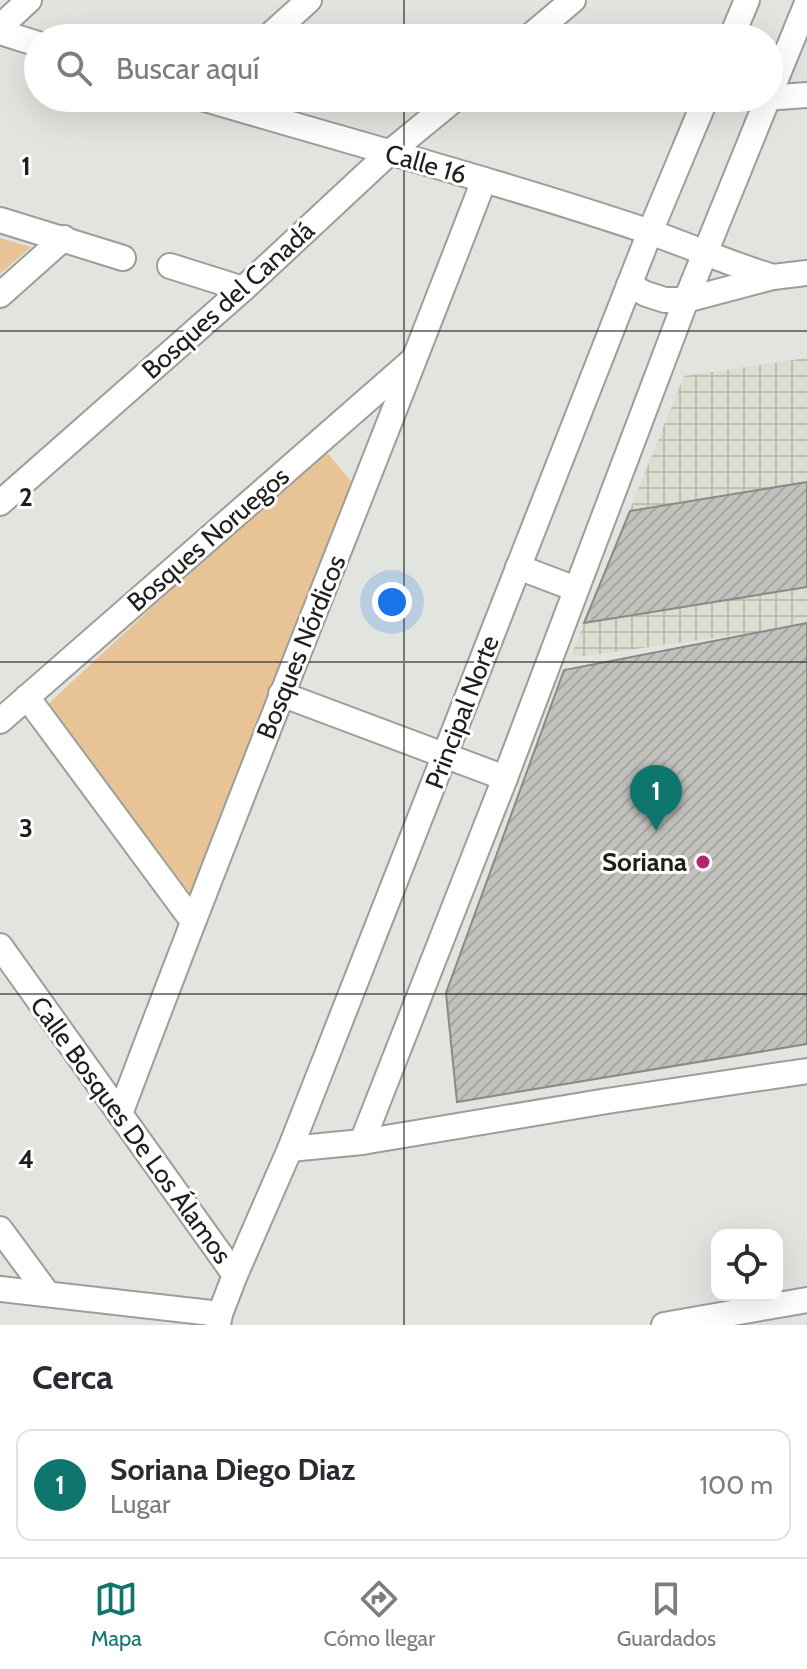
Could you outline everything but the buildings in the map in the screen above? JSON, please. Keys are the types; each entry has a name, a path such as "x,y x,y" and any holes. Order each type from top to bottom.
{"street":[{"path":"24,38 0,29 29,0"},
{"path":"282,24 309,0"},
{"path":"545,24 573,0"},
{"path":"737,24 747,0"},
{"path":"783,61 807,3"},
{"path":"783,97 807,95"},
{"name":"Calle 16","path":"250,112 650,232 704,255 773,277"},
{"name":"Bosques del Canadá","path":"0,503 243,289 389,153 439,112"},
{"name":"Principal Norte","path":"219,1320 235,1275 290,1149 629,285 700,112"},
{"path":"362,1142 505,778 686,300 762,112"},
{"name":"Bosques Nórdicos","path":"120,1114 192,920 484,180"},
{"path":"0,220 123,258"},
{"path":"0,295 64,238"},
{"path":"170,266 243,289"},
{"path":"629,285 665,300 686,300 773,277 807,273"},
{"name":"Bosques Noruegos","path":"0,721 416,358"},
{"path":"518,567 576,589"},
{"path":"281,694 505,778"},
{"path":"27,697 192,920"},
{"name":"Calle Bosques De Los Álamos","path":"0,946 235,1275"},
{"path":"290,1149 362,1142 591,1103 807,1071"},
{"path":"0,1229 47,1293"},
{"path":"0,1289 47,1293 219,1320"},
{"path":"664,1325 807,1300"}],"shaded area":[{"path":"0,238 31,247 0,274"},
{"path":"807,358 807,625 570,658 684,376"},
{"path":"323,448 355,486 191,894 45,707"}],"place":[{"name":"Soriana Diego Diaz","path":"656,831"},
{"name":"Soriana","path":"703,862"}]}
